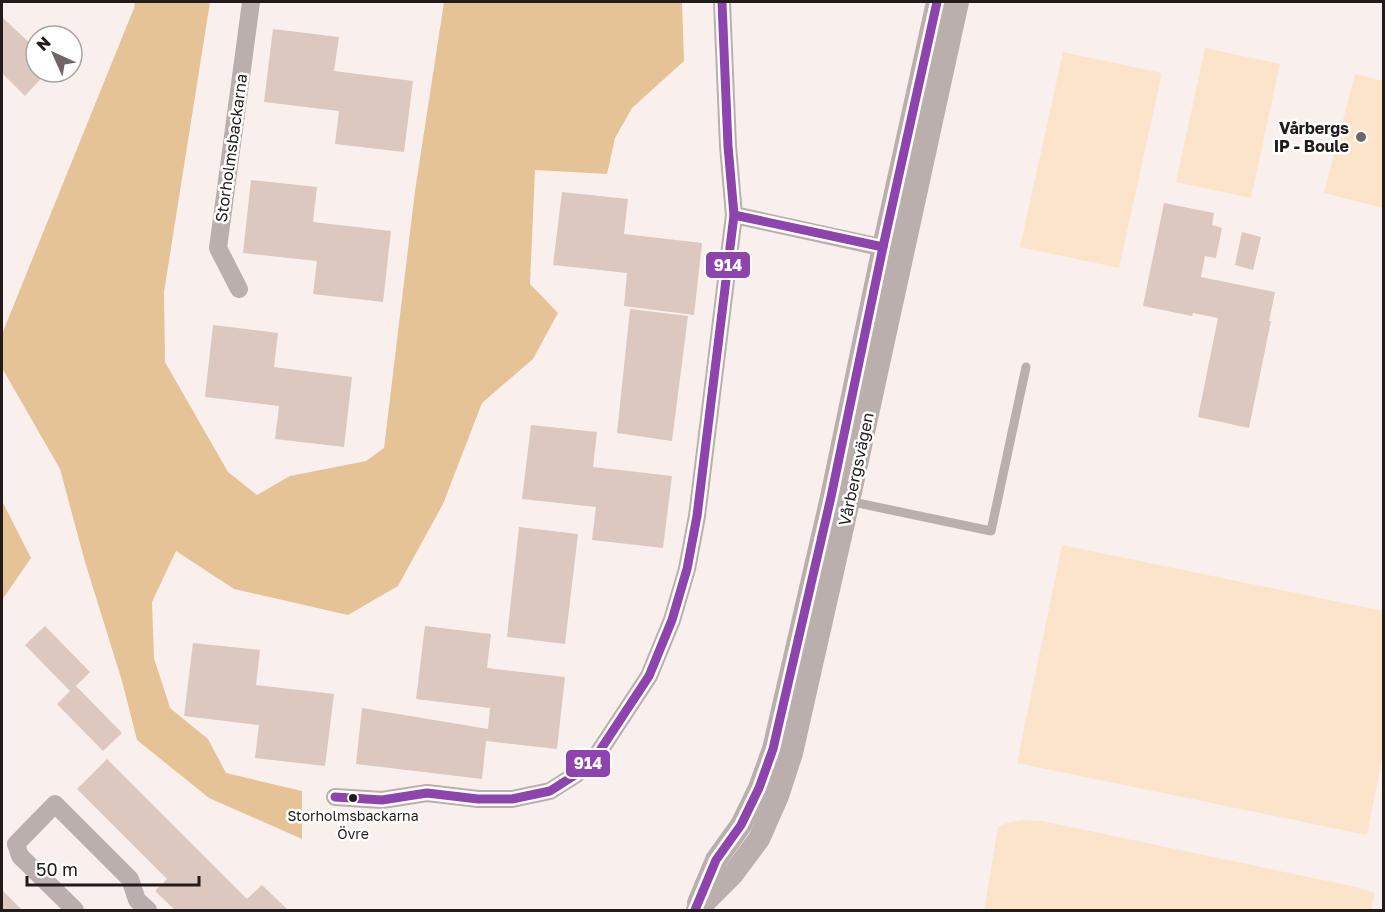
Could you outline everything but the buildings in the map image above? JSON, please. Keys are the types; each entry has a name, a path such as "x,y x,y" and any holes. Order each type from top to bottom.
{"street":[{"name":"Storholmsbackarna","path":"239,289 218,248 251,2"},
{"path":"335,797 382,800 427,793 512,800 550,790 575,775 597,755 649,676 672,620 687,569 697,516 735,216 728,146 722,2"},
{"name":"Vårbergsvägen","path":"696,910 733,874 759,839 778,796 792,753 840,499 893,250 937,2"},
{"name":"Vårbergsvägen","path":"893,250 958,2"},
{"path":"735,216 893,250"},
{"path":"75,910 20,856 16,844 55,804 130,879 137,900 148,910"}],"lane":[{"path":"840,499 991,531 1026,367"}],"shaded area":[{"path":"135,2 210,2 164,292 165,362 228,472 257,495 290,476 366,461 384,448 415,191 444,2 682,2 684,61 632,108 615,138 607,174 535,170 530,284 558,313 533,359 482,403 443,504 398,586 348,615 234,589 176,551 152,602 154,658 170,708 208,739 226,773 302,791 302,839 209,798 137,740 60,469 2,368 2,334"},
{"path":"1205,48 1280,64 1251,198 1176,182"},
{"path":"1063,52 1162,73 1119,268 1020,247"},
{"name":"Vårbergs IP - Boule","path":"1355,74 1383,81 1383,208 1324,193"},
{"path":"2,501 31,558 2,600"},
{"path":"1062,545 1383,611 1383,754 1367,835 1017,763"},
{"path":"1042,821 1356,887 1375,893 1371,910 984,910 998,827 1009,822"}],"transit line":[{"name":"914","path":"335,797 382,800 427,793 478,799 512,799 550,791 575,775 597,755 649,676 672,620 687,569 697,516 734,215 728,146 722,2"},
{"name":"914","path":"695,910 716,860 741,825 759,788 773,749 831,497 937,2"},
{"name":"914","path":"734,215 883,247"}],"place":[{"name":"Vårbergs IP - Boule","path":"1361,137"},
{"name":"Storholmsbackarna Övre","path":"353,798"}]}
